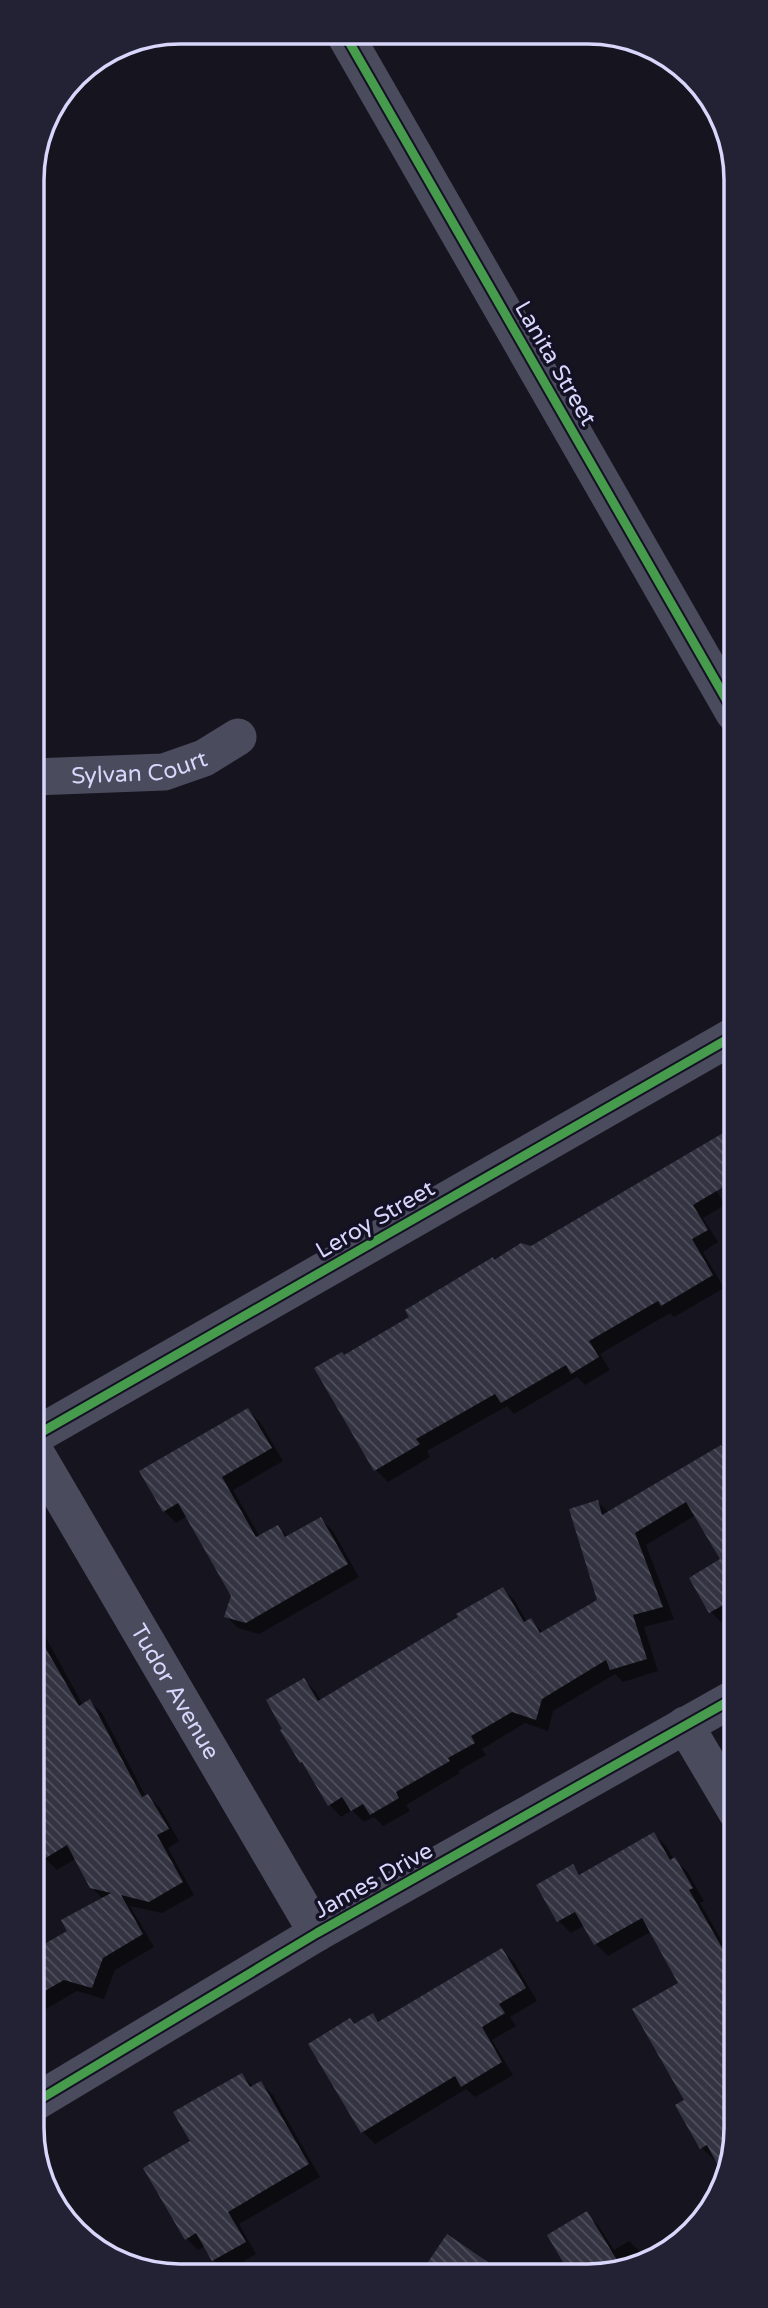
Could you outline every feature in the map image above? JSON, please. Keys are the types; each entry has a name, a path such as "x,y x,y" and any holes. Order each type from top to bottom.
{"street":[{"name":"Lanita Street","path":"350,44 724,696"},
{"name":"Sylvan Court","path":"44,777 164,772 204,758 238,737"},
{"name":"Leroy Street","path":"44,1431 724,1041"},
{"name":"Tudor Avenue","path":"44,1467 317,1933"},
{"name":"James Drive","path":"44,2097 317,1933 724,1704"},
{"path":"685,1725 724,1791"}],"building":[{"path":"724,1132 724,1187 693,1205 708,1230 692,1239 713,1275 661,1306 658,1301 589,1341 599,1357 571,1374 566,1365 501,1403 495,1394 416,1439 420,1444 374,1471 314,1368 342,1352 344,1355 409,1317 405,1310 493,1257 494,1260 521,1243 531,1246"},
{"path":"248,1408 272,1448 222,1477 256,1537 278,1525 285,1537 321,1517 348,1564 246,1623 224,1617 231,1596 178,1503 163,1512 139,1471"},
{"path":"721,1445 724,1450 724,1605 709,1613 689,1578 720,1559 686,1502 635,1533 663,1607 633,1615 647,1659 610,1670 606,1660 542,1699 536,1720 512,1712 471,1736 475,1743 448,1758 450,1761 396,1792 399,1798 370,1815 363,1804 351,1811 342,1797 328,1806 280,1730 282,1729 266,1700 304,1678 318,1701 503,1587 524,1622 531,1618 540,1633 597,1600 569,1509 598,1500 602,1515"},
{"path":"44,1645 79,1706 90,1699 142,1797 148,1794 169,1829 157,1835 183,1882 149,1902 121,1895 143,1934 103,1958 92,1988 64,1980 44,1991 44,1944 67,1931 61,1920 111,1893 90,1888 67,1845 44,1859"},
{"path":"654,1832 670,1860 675,1857 693,1888 689,1890 724,1951 724,2137 719,2167 707,2145 700,2149 675,2105 684,2100 632,2009 678,1983 642,1918 594,1945 575,1912 557,1922 536,1885 573,1864 579,1875"},
{"path":"502,1948 526,1988 499,2004 505,2013 482,2027 502,2062 461,2087 455,2076 361,2133 308,2044 350,2018 354,2024 373,2013 378,2022"},
{"path":"242,2073 250,2087 261,2081 309,2164 228,2212 246,2242 212,2261 196,2233 185,2240 143,2168 190,2141 173,2112"},
{"path":"587,2211 618,2261 564,2264 547,2235"},
{"path":"447,2234 490,2264 427,2264"}],"cycle path":[{"path":"350,44 724,696"},
{"path":"44,1431 724,1041"},
{"path":"44,2097 317,1933 724,1704"}]}
